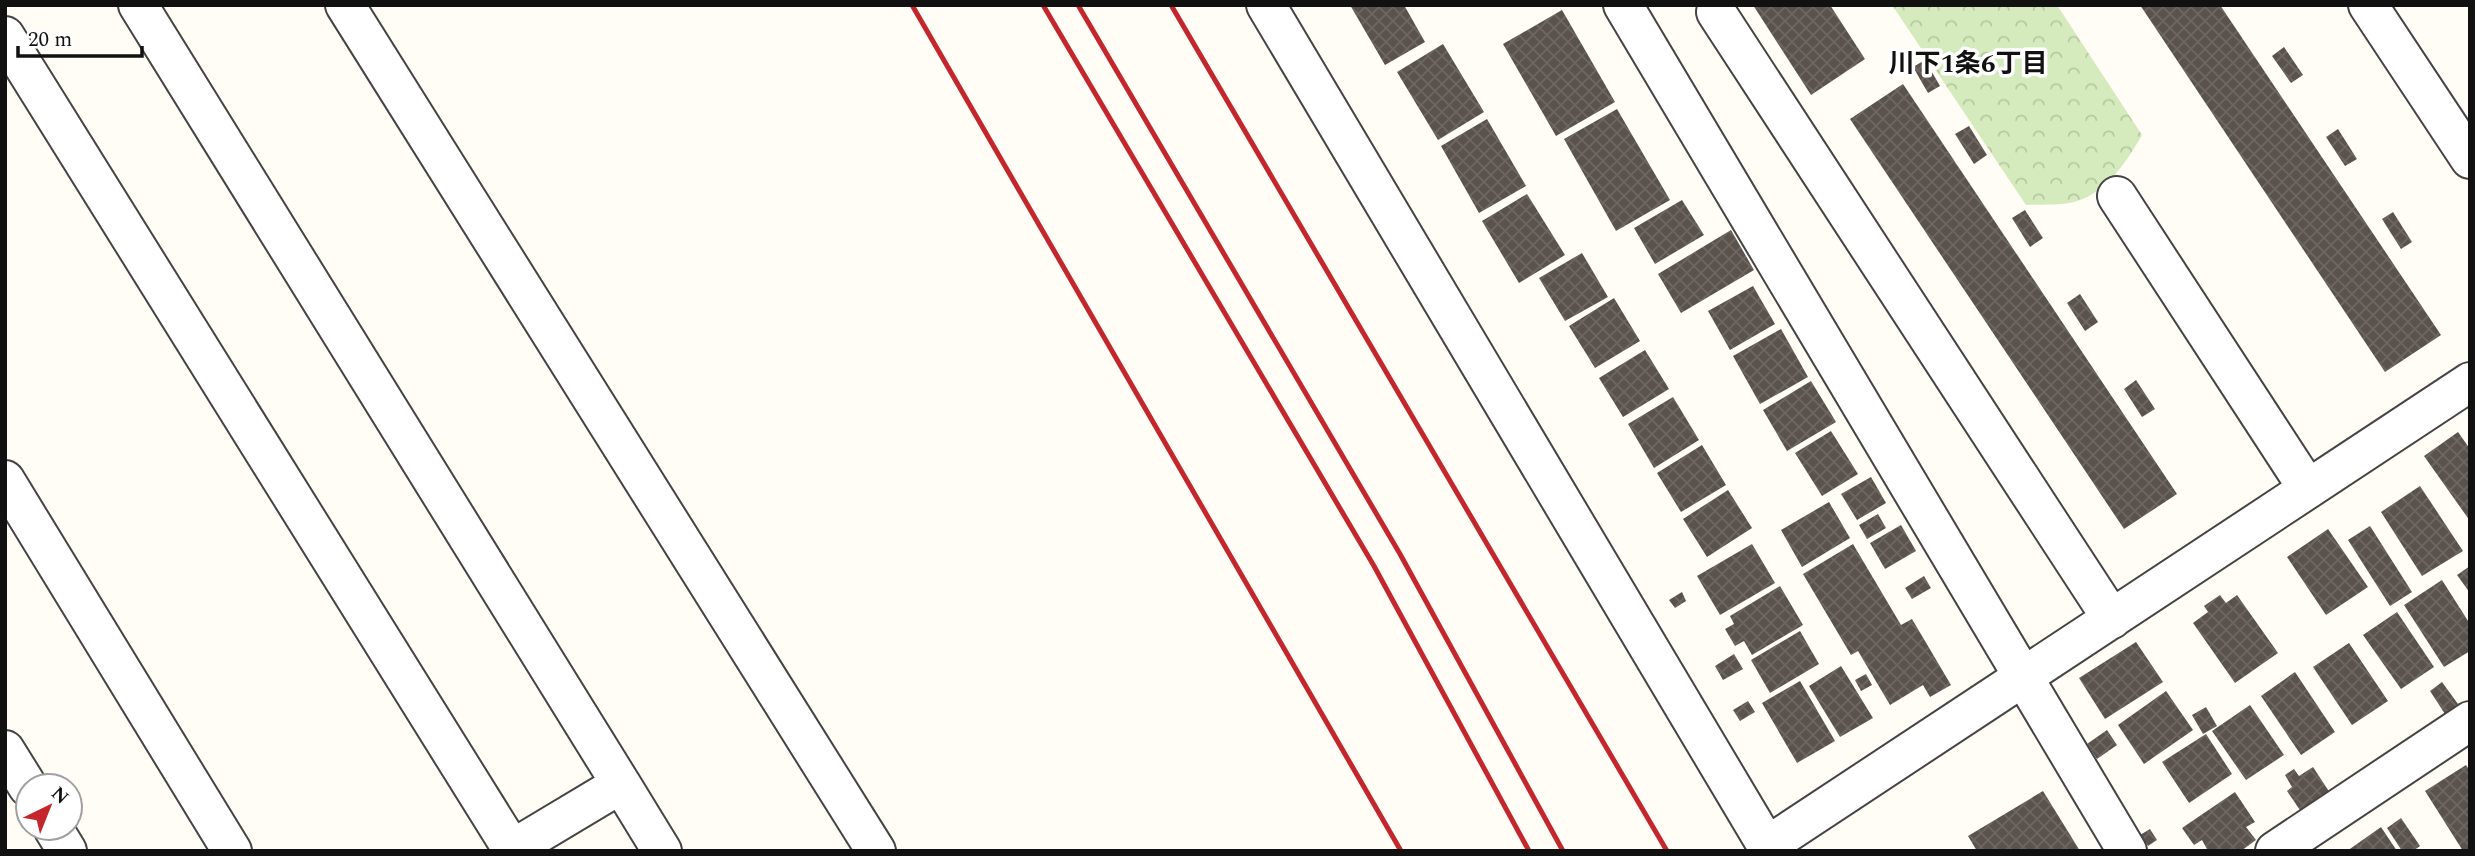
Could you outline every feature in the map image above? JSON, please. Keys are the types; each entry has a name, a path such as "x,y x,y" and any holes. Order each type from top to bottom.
{"street":[{"path":"138,5 662,851"},
{"path":"345,5 876,851"},
{"path":"1266,5 1768,849 2021,678 2470,382"},
{"path":"1623,5 2021,678 2127,851"},
{"path":"2368,5 2470,159"},
{"path":"1716,12 2112,619"},
{"path":"5,36 511,850 621,784"},
{"path":"2117,197 2308,489"},
{"path":"5,480 232,851"},
{"path":"2275,851 2470,721"},
{"path":"5,750 19,772"}],"green space":[{"path":"1892,5 2057,5 2142,135 2130,155 2098,191 2065,204 2026,205"}],"building":[{"path":"1350,5 1404,5 1425,42 1385,65"},
{"path":"1753,5 1830,5 1865,59 1811,95"},
{"path":"2140,5 2220,5 2441,335 2385,372"},
{"path":"1562,10 1615,102 1556,136 1503,44"},
{"path":"1443,44 1484,112 1438,140 1397,72"},
{"path":"2284,47 2303,75 2291,83 2272,56"},
{"path":"1925,60 1940,86 1928,93 1913,67"},
{"path":"1903,84 2177,494 2124,529 1850,119"},
{"path":"1617,109 1670,200 1616,231 1564,139"},
{"path":"1487,119 1526,186 1479,213 1441,146"},
{"path":"1969,126 1987,155 1974,164 1955,134"},
{"path":"2338,129 2357,159 2345,166 2326,137"},
{"path":"1527,194 1565,255 1519,283 1482,221"},
{"path":"1682,200 1704,235 1655,264 1634,228"},
{"path":"2025,210 2043,238 2030,247 2012,218"},
{"path":"2393,212 2412,242 2401,249 2382,219"},
{"path":"1731,230 1754,270 1681,313 1658,274"},
{"path":"1582,253 1608,297 1565,321 1539,278"},
{"path":"1753,286 1775,324 1730,350 1708,311"},
{"path":"2080,294 2098,322 2085,331 2067,303"},
{"path":"1614,298 1640,341 1595,368 1569,326"},
{"path":"1781,329 1808,377 1760,404 1733,356"},
{"path":"1645,350 1669,389 1623,417 1599,378"},
{"path":"2136,380 2155,409 2142,417 2124,389"},
{"path":"1811,381 1836,422 1787,451 1763,410"},
{"path":"1673,397 1699,440 1654,468 1628,424"},
{"path":"1831,431 1858,474 1822,496 1795,453"},
{"path":"2458,432 2470,449 2470,521 2424,456"},
{"path":"1702,445 1726,485 1681,512 1657,473"},
{"path":"1871,477 1886,503 1857,520 1841,494"},
{"path":"2420,486 2463,551 2422,576 2381,512"},
{"path":"1728,490 1752,528 1707,557 1683,519"},
{"path":"1829,502 1850,538 1802,567 1781,530"},
{"path":"1878,514 1886,528 1867,539 1859,525"},
{"path":"1901,525 1916,551 1885,569 1870,543"},
{"path":"2370,526 2412,592 2390,606 2348,540"},
{"path":"2328,529 2368,587 2326,615 2287,557"},
{"path":"1752,544 1775,583 1720,615 1697,576"},
{"path":"1853,544 1901,625 1912,619 1951,685 1930,697 1923,685 1890,705 1858,651 1851,655 1803,574"},
{"path":"2470,566 2470,593 2457,575"},
{"path":"1924,576 1931,588 1912,599 1905,588"},
{"path":"2442,580 2470,624 2470,651 2444,667 2404,605"},
{"path":"1780,586 1803,625 1752,655 1744,641 1735,646 1725,629 1734,624 1730,616"},
{"path":"1682,592 1686,601 1675,608 1669,600"},
{"path":"2220,595 2226,603 2237,595 2278,653 2235,683 2193,623 2208,612 2204,606"},
{"path":"2397,612 2434,667 2401,689 2363,635"},
{"path":"1800,631 1819,664 1770,693 1751,660"},
{"path":"2136,642 2163,682 2105,719 2079,678"},
{"path":"2349,643 2388,701 2352,725 2313,667"},
{"path":"1734,654 1743,669 1723,680 1715,666"},
{"path":"1841,666 1873,718 1840,737 1809,686"},
{"path":"2295,672 2335,732 2301,755 2261,696"},
{"path":"1866,674 1872,685 1861,691 1855,680"},
{"path":"1800,681 1835,741 1797,763 1762,703"},
{"path":"2442,682 2458,704 2445,714 2430,691"},
{"path":"2166,691 2193,730 2144,764 2118,725"},
{"path":"1748,701 1755,712 1740,721 1733,710"},
{"path":"2250,705 2284,755 2246,780 2212,731"},
{"path":"2206,707 2217,726 2203,734 2192,715"},
{"path":"2107,730 2117,745 2097,759 2087,744"},
{"path":"2206,734 2232,774 2189,803 2162,762"},
{"path":"2466,765 2470,771 2470,851 2463,851 2425,791"},
{"path":"2313,767 2334,799 2304,816 2287,791 2292,787 2285,775 2294,769 2299,776"},
{"path":"2043,791 2080,851 1977,851 1968,836"},
{"path":"2235,792 2255,822 2246,827 2256,840 2241,851 2208,851 2202,840 2194,845 2182,828"},
{"path":"2401,818 2420,846 2413,851 2402,851 2387,828"},
{"path":"2381,827 2397,851 2347,851"},
{"path":"2150,829 2157,840 2148,846 2140,835"}],"railway":[{"path":"912,5 1401,851"},
{"path":"1043,5 1374,566 1529,851"},
{"path":"1078,5 1400,554 1563,851"},
{"path":"1171,5 1667,851"}],"district":[{"name":"川下1条6丁目","path":"1968,63"}]}
